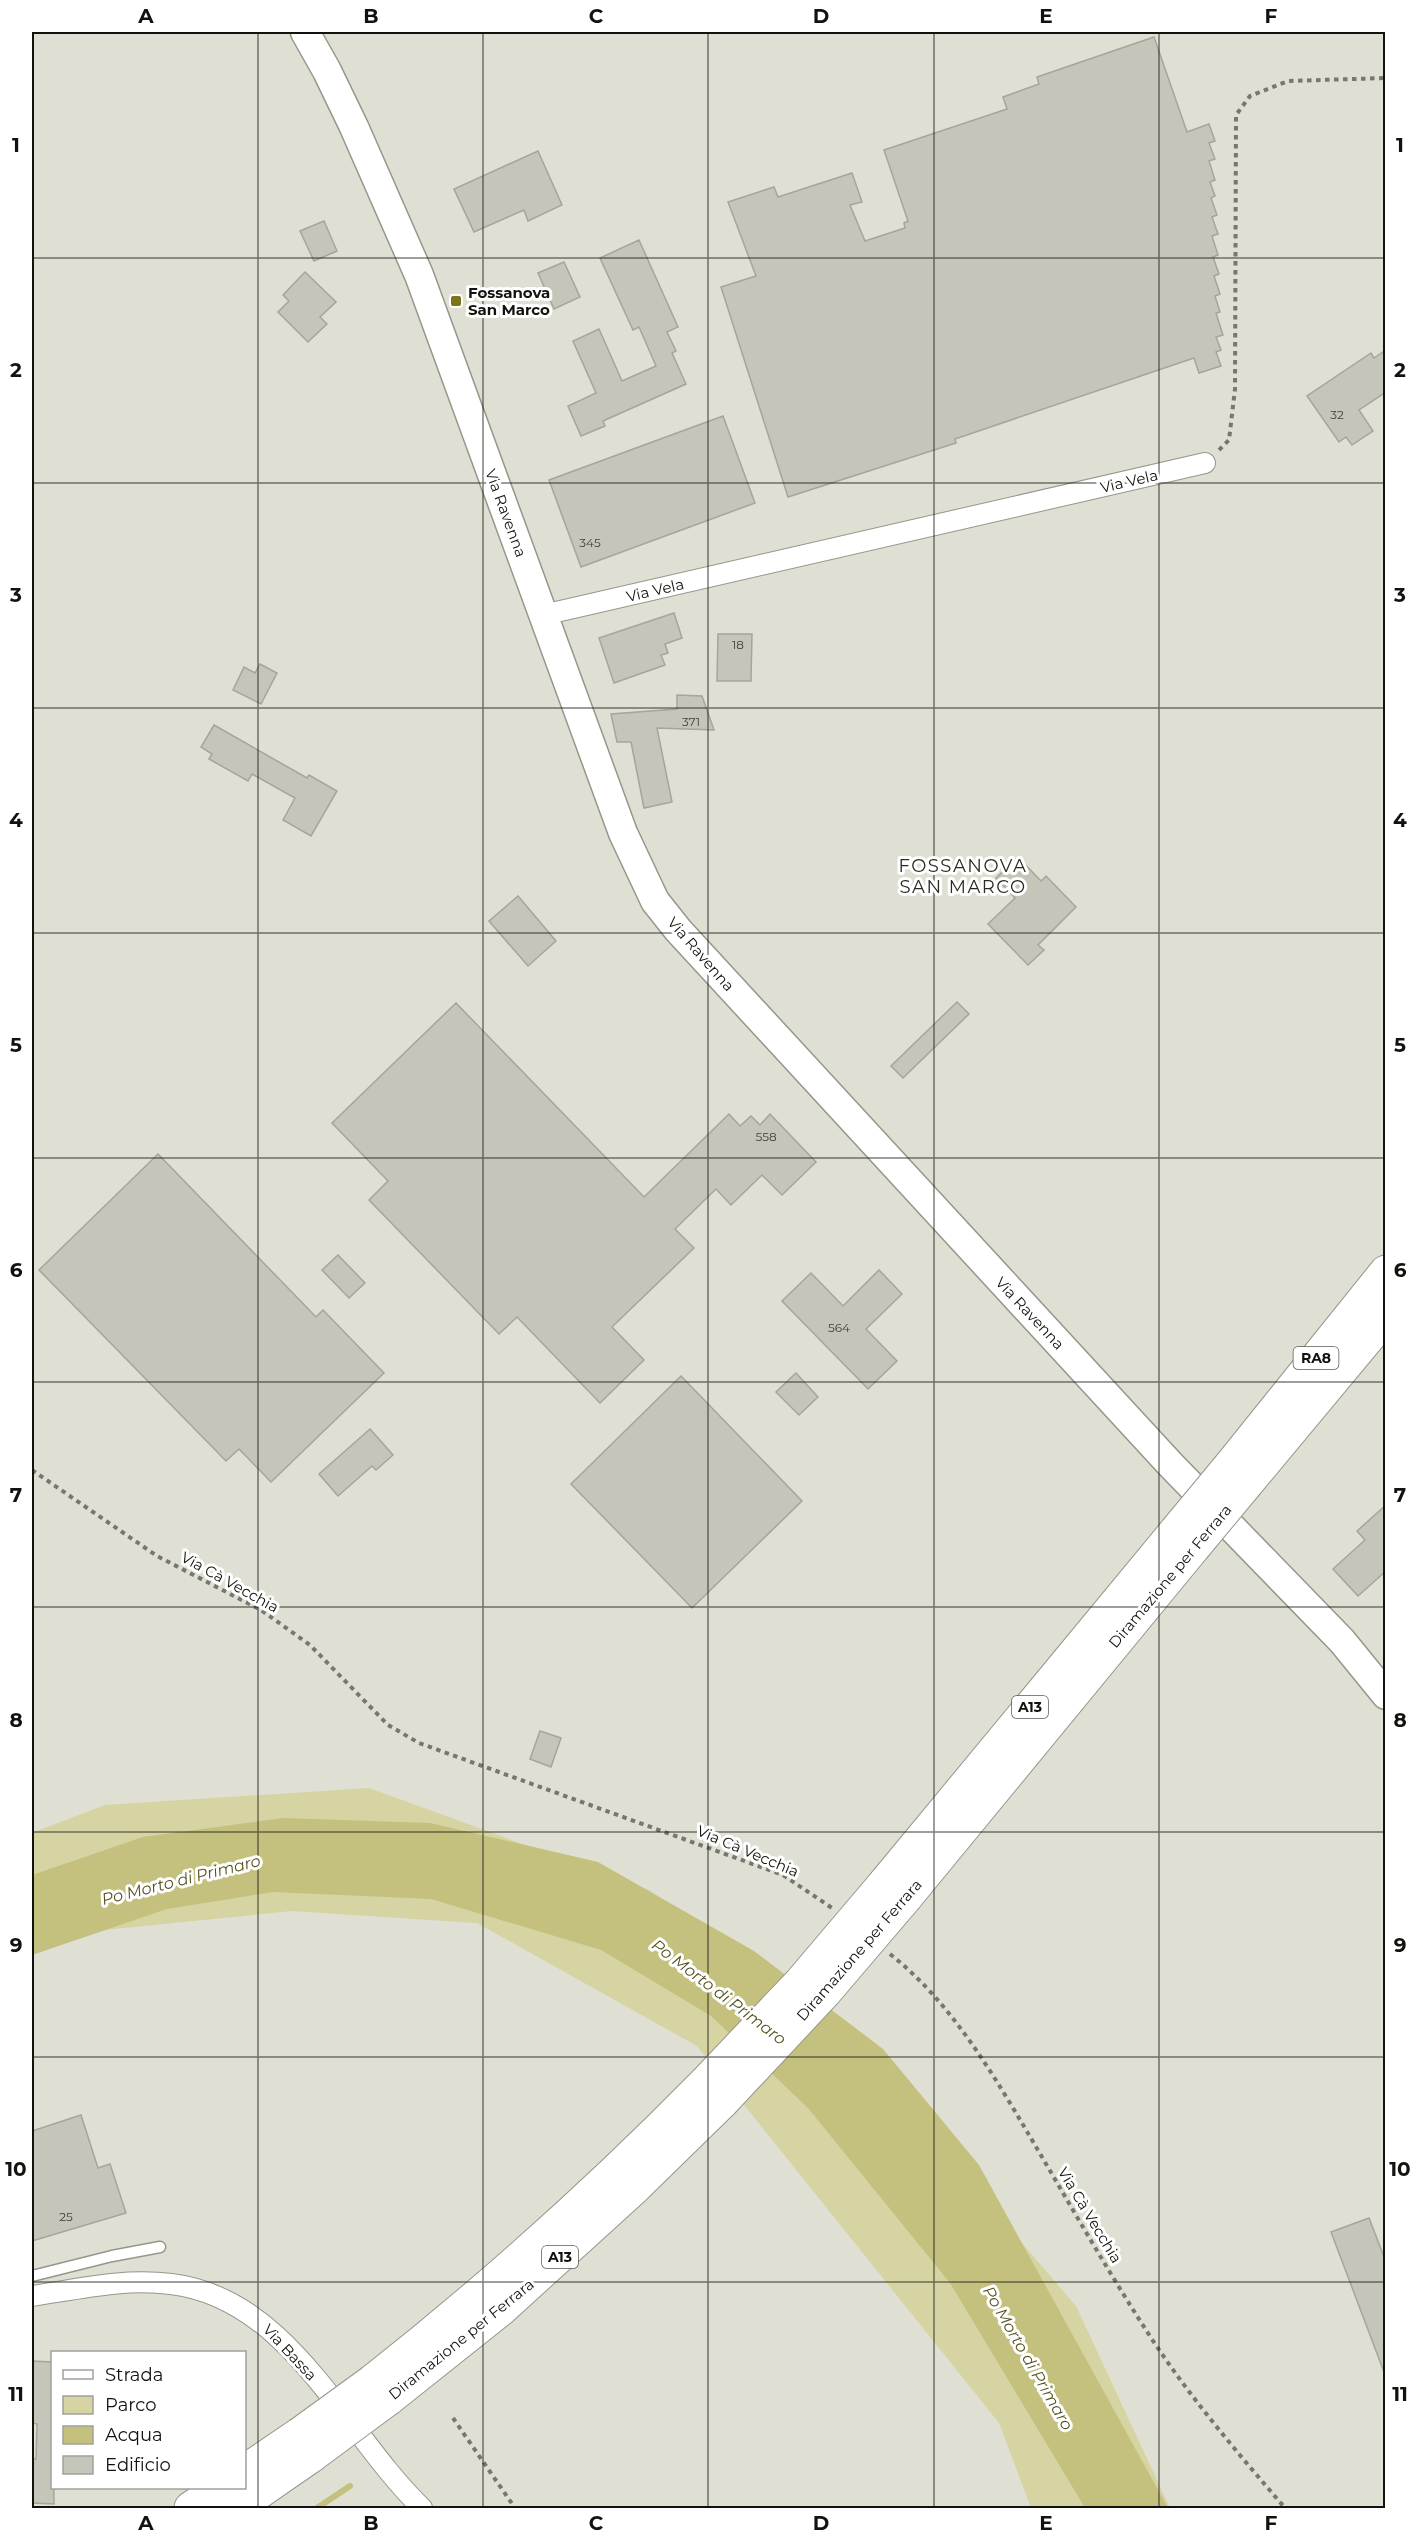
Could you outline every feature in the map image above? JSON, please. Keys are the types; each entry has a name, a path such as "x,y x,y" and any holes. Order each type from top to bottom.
{"highway":[{"name":"RA8","path":"1271,1433 1386,1272"},
{"name":"RA8","path":"1271,1433 1386,1316"},
{"name":"Diramazione per Ferrara","path":"236,2508 305,2445 528,2285 634,2188 714,2092 825,1992 896,1890 1271,1433"},
{"name":"Diramazione per Ferrara","path":"246,2471 305,2445"},
{"path":"191,2508 219,2489"}],"main road":[{"name":"Via Ravenna","path":"305,32 354,127 418,275 639,869 656,901 678,930 1154,1447 1342,1641 1386,1695"}],"street":[{"name":"Via Vela","path":"543,615 1205,464"},
{"name":"Via Bassa","path":"34,2296 70,2288 140,2282 172,2284 228,2301 256,2318 277,2335 308,2369 377,2459 422,2508"}],"lane":[{"name":"Via Bassa","path":"34,2296 32,2276 112,2256 160,2247"}],"path":[{"path":"1205,464 1230,440 1235,389 1236,115 1250,96 1288,81 1386,78"},
{"name":"Via Cà Vecchia","path":"32,1470 158,1556 261,1610 310,1645 388,1725 419,1743 783,1875 835,1910"},
{"name":"Via Cà Vecchia","path":"889,1953 907,1968 954,2020 1004,2093 1146,2331 1215,2426 1286,2508"},
{"path":"453,2418 515,2508"}],"green space":[{"path":"369,1788 649,1890 825,2014 1076,2306 1170,2508 1031,2508 999,2423 697,2046 477,1923 292,1911 74,1933 32,1950 32,1833 105,1805"}],"water":[{"name":"Po Morto di Primaro","path":"284,1818 430,1823 598,1862 754,1951 883,2049 979,2165 1168,2508 1085,2508 950,2283 808,2108 711,2016 601,1950 431,1899 273,1892 167,1909 32,1955 32,1875 143,1837"}],"building":[{"path":"1154,37 1187,132 1209,124 1215,141 1209,143 1215,159 1209,161 1215,180 1210,182 1215,196 1211,198 1217,215 1212,217 1218,234 1212,236 1218,255 1213,257 1219,274 1214,276 1220,294 1215,296 1220,312 1216,313 1223,335 1216,337 1221,350 1216,352 1221,366 1199,373 1194,358 955,439 956,443 788,497 721,287 756,276 728,202 774,187 778,197 852,173 862,202 850,205 865,241 905,228 904,223 908,221 884,150 1007,109 1003,97 1039,84 1037,77"},
{"path":"538,151 562,205 528,221 524,210 474,232 454,189"},
{"path":"324,221 337,251 314,261 300,231"},
{"path":"639,240 678,327 667,332 676,351 672,353 686,384 603,421 605,426 581,436 568,406 596,393 573,341 599,329 622,381 656,366 639,327 633,330 600,258"},
{"path":"564,262 580,297 554,309 538,273"},
{"path":"305,272 336,302 320,317 327,324 308,342 278,312 289,301 283,295"},
{"path":"1386,350 1386,392 1359,410 1373,431 1352,445 1346,437 1339,442 1307,396 1371,353 1374,358"},
{"path":"723,416 755,503 581,567 549,480"},
{"path":"674,613 682,638 665,644 668,653 661,655 665,665 614,683 599,638"},
{"path":"718,634 752,634 751,681 717,681"},
{"path":"260,664 277,673 261,704 233,690 244,667 255,673"},
{"path":"677,695 702,696 714,730 657,728 672,802 644,808 631,742 617,742 611,714 677,709"},
{"path":"214,725 307,778 309,775 337,791 311,836 283,820 295,798 252,774 248,781 209,759 212,754 201,747"},
{"path":"1018,857 1041,881 1046,876 1076,907 1038,945 1044,950 1028,965 988,924 1015,898 996,878"},
{"path":"518,896 556,941 528,966 489,921"},
{"path":"957,1002 969,1014 903,1078 891,1066"},
{"path":"456,1003 644,1197 729,1114 740,1126 751,1116 760,1125 770,1114 816,1162 782,1195 762,1175 731,1205 716,1189 675,1229 694,1248 612,1327 644,1360 600,1403 517,1317 499,1334 369,1200 388,1181 332,1123"},
{"path":"158,1154 316,1317 323,1310 384,1373 271,1482 239,1449 226,1461 39,1270"},
{"path":"338,1255 365,1283 349,1298 322,1270"},
{"path":"879,1270 902,1294 866,1329 897,1361 868,1389 782,1301 811,1273 843,1306"},
{"path":"796,1373 818,1397 799,1415 776,1392"},
{"path":"681,1376 802,1501 692,1608 571,1484"},
{"path":"370,1429 393,1455 376,1470 372,1466 338,1496 319,1474"},
{"path":"1386,1505 1386,1571 1358,1596 1333,1569 1365,1540 1357,1531"},
{"path":"540,1731 561,1738 551,1767 530,1759"},
{"path":"81,2115 98,2168 110,2164 126,2213 32,2241 32,2131"},
{"path":"1369,2218 1386,2262 1384,2372 1331,2232"},
{"path":"32,2361 51,2362 51,2489 54,2489 54,2504 32,2503 32,2459 36,2459 37,2424 32,2423"}],"waterway":[{"path":"317,2508 350,2486"}],"place":[{"name":"Fossanova San Marco","path":"456,301"}],"district":[{"name":"FOSSANOVA SAN MARCO","path":"963,876"}]}
